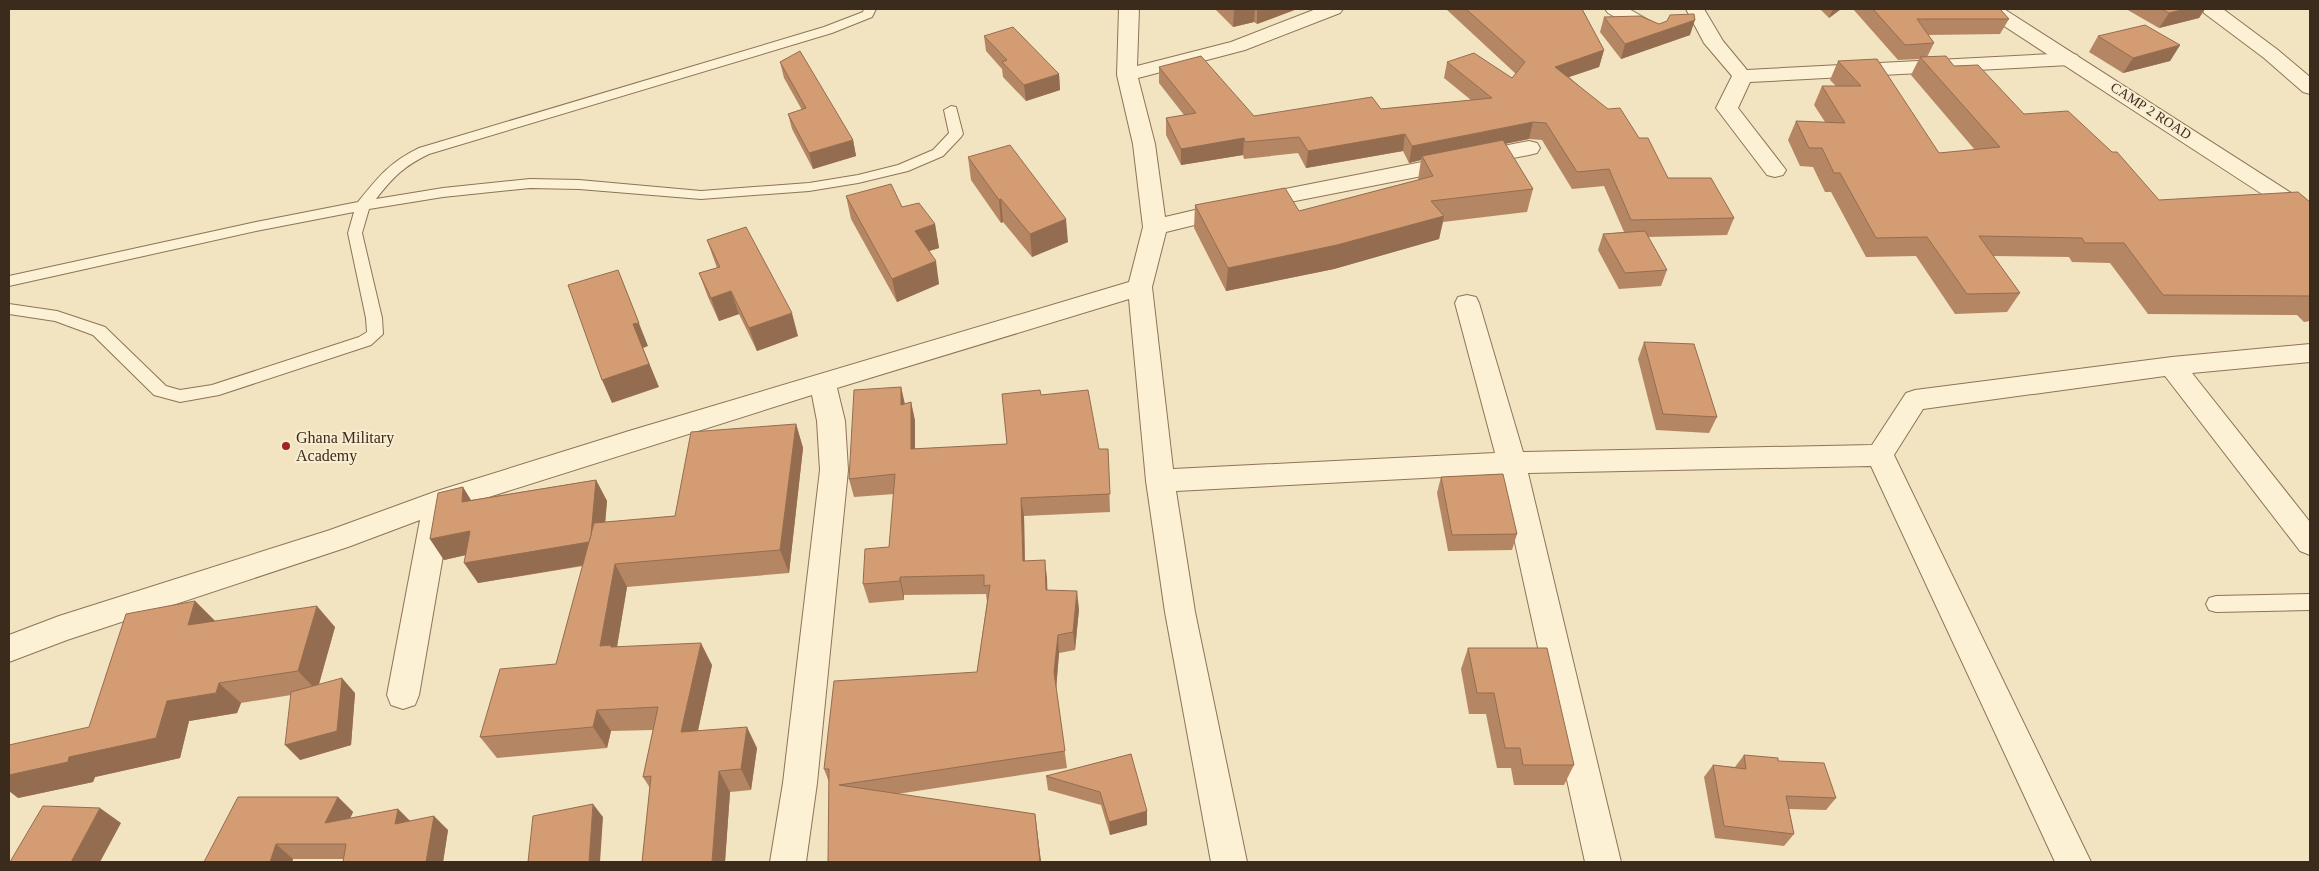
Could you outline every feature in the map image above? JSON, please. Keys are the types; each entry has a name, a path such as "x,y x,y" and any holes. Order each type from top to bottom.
{"street":[{"path":"1130,9 1127,74 1144,144 1154,227 1140,288 1160,482 1180,612 1194,671 1229,862"},
{"path":"1127,74 1238,46 1333,9"},
{"path":"1615,9 1654,31"},
{"path":"1695,9 1714,43 1742,76"},
{"name":"CAMP 2 ROAD","path":"1991,9 2310,215"},
{"path":"2211,9 2271,54 2310,88"},
{"path":"1742,76 2070,59"},
{"path":"1742,76 1727,108 1775,170"},
{"path":"1154,227 1280,197 1529,148"},
{"path":"9,649 59,629 338,539 437,502 629,441 1140,288"},
{"path":"1467,303 1512,464 1603,862"},
{"path":"1880,455 1915,400 2172,366 2310,353"},
{"path":"2172,366 2310,543"},
{"path":"788,862 800,783 834,470 831,422 823,384"},
{"path":"1160,482 1512,464 1880,455"},
{"path":"1880,455 2073,862"},
{"path":"403,695 437,502"}],"lane":[{"path":"9,309 57,316 99,331 160,390 180,396 199,395 213,391 365,341 375,334 374,318 355,233 363,206 386,176 402,162 424,151 828,30 868,14 870,9"},
{"path":"9,281 363,206 532,183 700,195 799,190 895,171 936,156 948,147 958,130 958,120 951,110"},
{"path":"2216,604 2310,602"}],"building":[{"path":"1466,9 1582,9 1604,50 1555,67 1608,109 1620,108 1639,138 1648,138 1668,178 1711,178 1734,218 1631,220 1609,169 1577,172 1546,123 1533,122 1412,146 1405,134 1308,151 1299,137 1245,142 1244,138 1181,149 1166,118 1196,113 1159,67 1201,56 1254,116 1372,97 1381,109 1492,98 1447,62 1474,53 1512,78 1525,62"},
{"path":"1873,9 2000,9 2009,19 1917,19 1934,43 1905,45"},
{"path":"2161,9 2185,9 2169,13"},
{"path":"1694,14 1695,20 1625,44 1604,17 1640,16 1659,24 1667,21 1670,15"},
{"path":"2145,25 2180,45 2133,58 2098,36"},
{"path":"1013,27 1059,74 1024,85 1002,62 1007,60 984,36"},
{"path":"800,51 853,140 809,153 788,114 806,108 780,62"},
{"path":"1946,56 1954,66 1978,65 2024,114 2068,111 2112,152 2117,152 2159,200 2298,192 2310,202 2310,296 2163,295 2124,243 2085,243 2082,238 1979,236 2020,293 1967,294 1927,237 1876,238 1840,173 1834,173 1822,148 1809,148 1796,121 1845,123 1822,86 1861,86 1838,61 1877,59 1939,153 2000,147 1920,57"},
{"path":"1503,140 1533,189 1431,201 1444,216 1337,245 1228,268 1195,205 1285,188 1299,211 1433,176 1422,156"},
{"path":"1010,145 1066,219 1030,234 1001,199 999,200 968,157"},
{"path":"891,184 902,207 919,203 935,224 915,231 936,261 892,279 846,196"},
{"path":"746,227 792,313 749,328 731,291 711,298 699,273 720,267 707,240"},
{"path":"1645,231 1667,270 1625,273 1603,234"},
{"path":"618,270 639,323 633,324 649,364 602,380 568,285"},
{"path":"1644,342 1694,344 1717,417 1663,414"},
{"path":"901,387 901,405 911,402 911,449 1007,444 1002,394 1040,390 1041,395 1088,390 1099,449 1108,449 1110,494 1021,498 1023,561 1045,560 1046,590 1077,591 1073,632 1058,635 1054,672 1065,751 839,785 1035,814 1040,862 828,862 829,769 824,769 834,681 977,672 990,585 984,586 984,575 900,577 900,581 863,584 865,549 889,547 895,474 849,479 854,390"},
{"path":"796,424 780,550 615,564 600,646 701,643 681,732 747,727 741,769 719,771 712,862 642,862 651,776 643,777 658,707 597,710 593,727 480,737 500,669 556,664 594,523 675,516 691,432"},
{"path":"1503,474 1517,534 1452,535 1441,477"},
{"path":"596,480 589,542 464,563 470,531 430,539 438,493 463,487 462,502"},
{"path":"195,601 188,625 317,606 298,671 219,683 216,693 167,701 156,738 69,757 68,762 9,775 9,745 89,727 126,614"},
{"path":"1468,648 1547,648 1574,765 1523,765 1520,748 1505,748 1494,693 1477,693"},
{"path":"342,678 337,731 285,745 291,692"},
{"path":"1131,754 1147,811 1109,822 1100,792 1046,776"},
{"path":"1744,755 1778,758 1778,761 1824,763 1836,798 1786,796 1794,834 1724,826 1713,765 1746,769"},
{"path":"238,797 338,797 325,823 398,809 395,824 434,816 426,862 343,862 346,844 276,844 270,862 204,862"},
{"path":"593,804 589,862 528,862 533,816"},
{"path":"43,806 100,808 71,862 10,862"}],"place":[{"name":"Ghana Military Academy","path":"286,446"}]}
